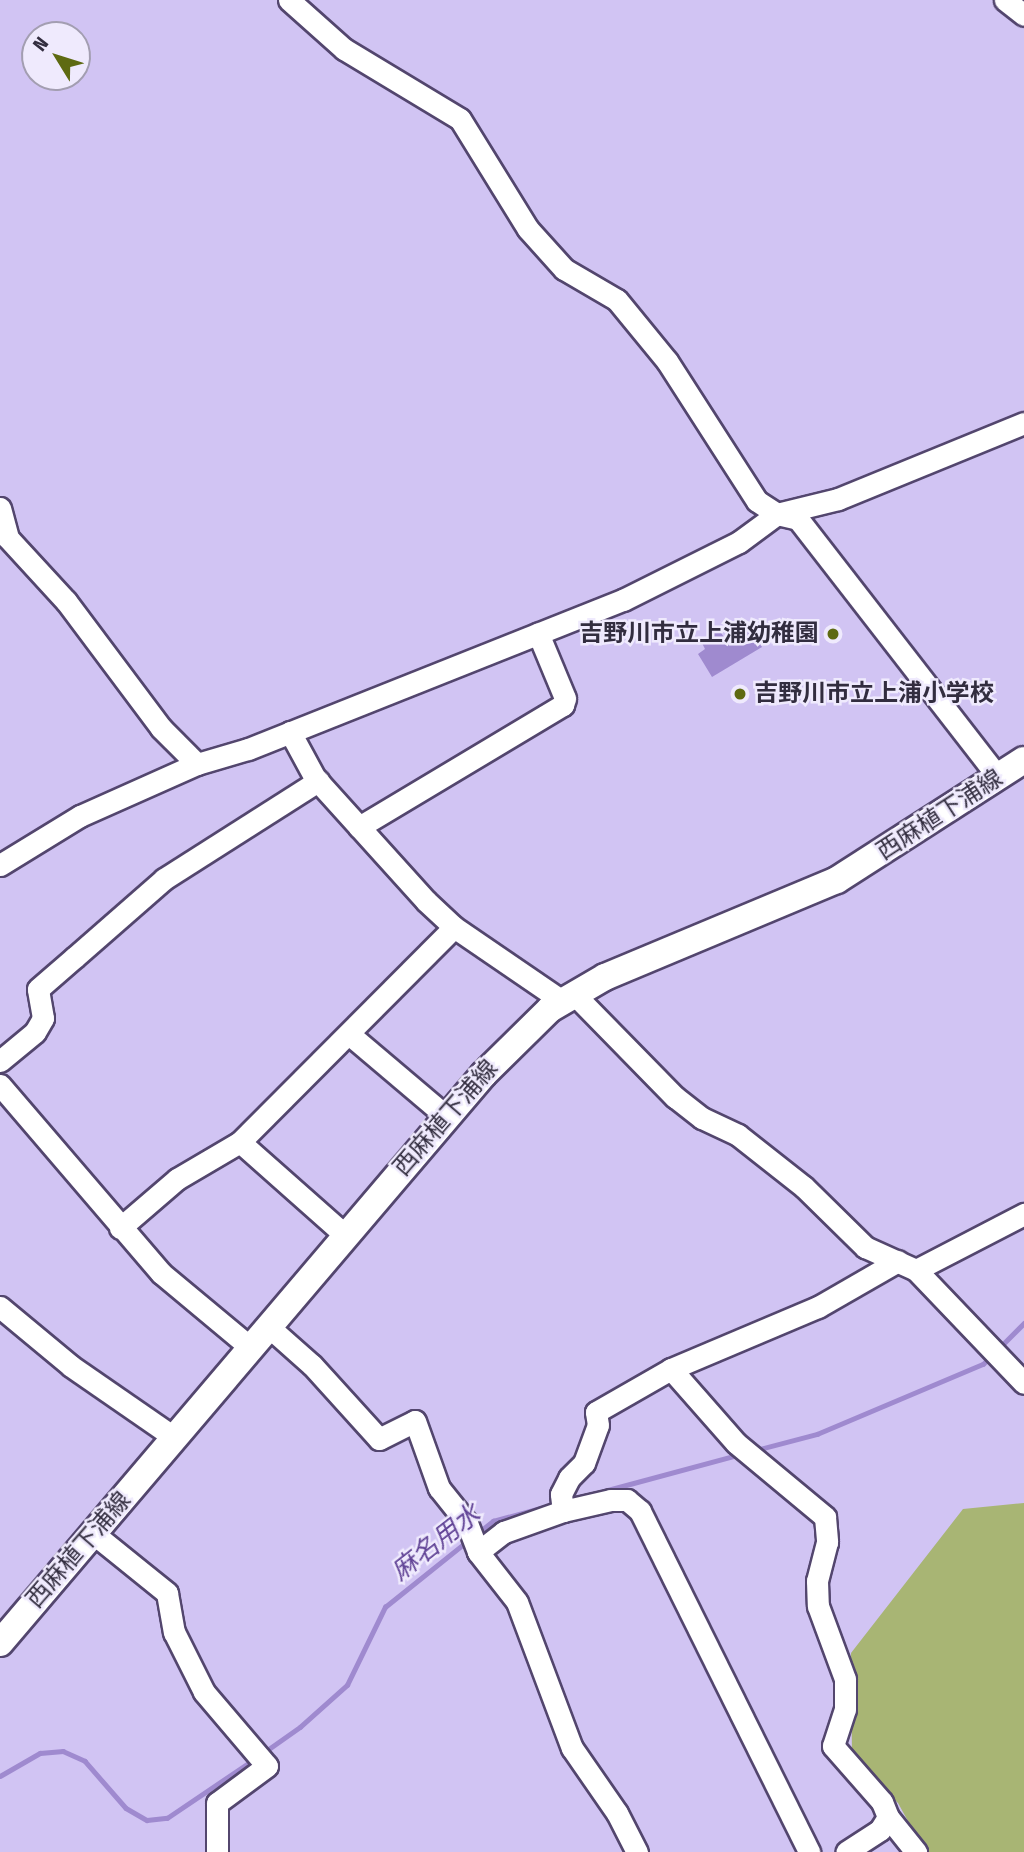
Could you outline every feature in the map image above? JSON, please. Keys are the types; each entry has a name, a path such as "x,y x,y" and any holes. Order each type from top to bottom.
{"main road":[{"name":"西麻植下浦線","path":"0,1643 345,1235 518,1037 567,997 837,880 1024,760"}],"street":[{"path":"289,0 344,49 460,119 528,229 564,269 617,300 667,361 757,501 778,514 798,520 998,777"},
{"path":"1005,0 1024,15"},
{"path":"0,864 80,816 197,764 290,732 538,633 683,571 763,528 778,514 838,499 1024,423"},
{"path":"0,508 4,541 66,601 161,729 197,764"},
{"path":"359,827 563,705 565,698 538,633"},
{"path":"290,732 318,781 454,927 567,997 702,1118 738,1135 804,1187 865,1247 907,1266 1024,1383"},
{"path":"0,1061 35,1032 43,1018 38,989 164,879 318,781"},
{"path":"120,1228 177,1179 240,1142 454,927"},
{"path":"349,1034 447,1117"},
{"path":"0,1085 161,1273 251,1348"},
{"path":"240,1142 345,1235"},
{"path":"562,1502 569,1478 584,1463 598,1425 596,1412 670,1369 818,1307 1024,1214"},
{"path":"0,1307 71,1366 175,1438"},
{"path":"268,1327 313,1365 379,1438 415,1421 439,1488 467,1523 478,1552 517,1602 572,1748 617,1813 637,1852"},
{"path":"670,1369 736,1443 760,1460 825,1517 827,1542 817,1581 818,1606 845,1679 845,1709 833,1746 882,1802 888,1817 916,1852"},
{"path":"478,1552 503,1532 562,1502 627,1500 640,1511 809,1852"},
{"path":"94,1534 167,1593 174,1632 204,1692 267,1766 217,1803 217,1852"},
{"path":"846,1852 880,1830 888,1817"}],"green space":[{"path":"1024,1503 1024,1852 925,1852 898,1803 852,1760 851,1653 963,1509"}],"shaded area":[{"path":"750,626 762,647 712,677 698,654 705,649 701,641 719,630 726,640"}],"waterway":[{"name":"麻名用水","path":"999,1348 1024,1323"},
{"name":"麻名用水","path":"756,1450 817,1434 983,1364 990,1357"},
{"name":"麻名用水","path":"604,1491 741,1454"},
{"name":"麻名用水","path":"479,1532 493,1521 541,1508"},
{"name":"麻名用水","path":"263,1753 300,1727 347,1685 385,1607 466,1542"},
{"name":"麻名用水","path":"0,1776 40,1753 63,1751 85,1761 126,1808 147,1820 167,1818 253,1760"}],"place":[{"name":"吉野川市立上浦幼稚園","path":"833,634"},
{"name":"吉野川市立上浦小学校","path":"740,694"}]}
